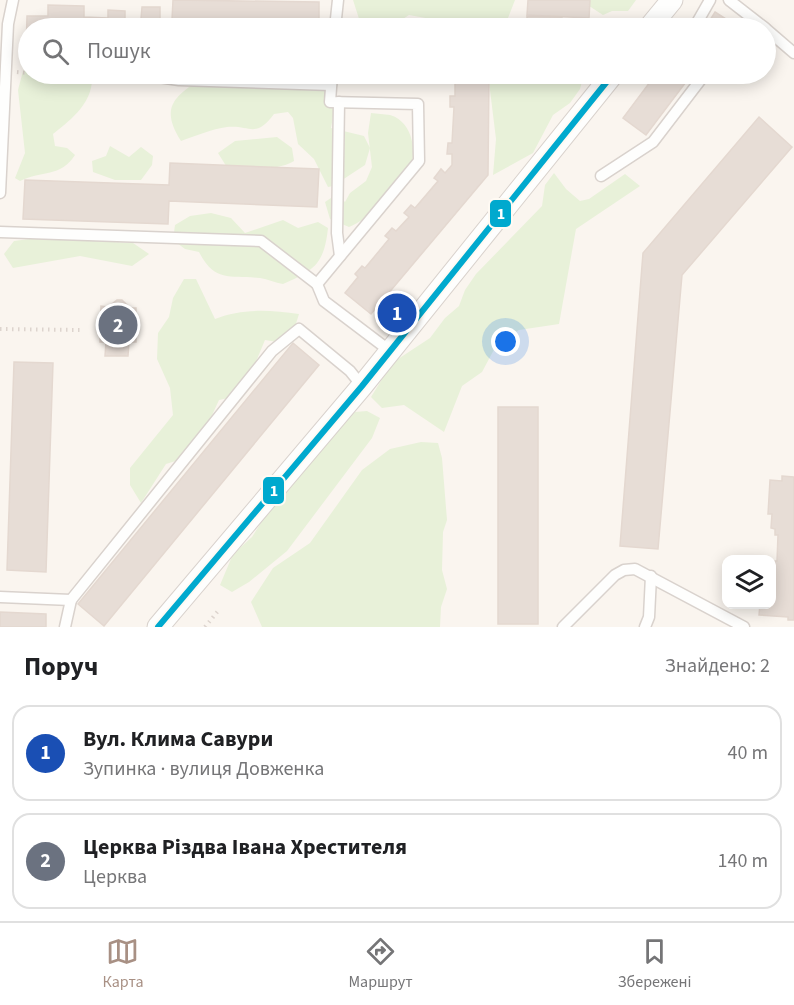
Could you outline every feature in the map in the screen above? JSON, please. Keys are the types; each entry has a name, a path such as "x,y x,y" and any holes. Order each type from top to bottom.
{"street":[{"path":"657,18 672,0"},
{"path":"158,627 362,386 605,84"}],"lane":[{"path":"0,193 8,24 13,0"},
{"path":"336,18 338,0"},
{"path":"700,18 710,0"},
{"path":"729,0 751,18"},
{"path":"776,38 794,53"},
{"path":"317,284 419,161 418,104 330,102 332,84"},
{"path":"601,176 652,142 697,84"},
{"path":"339,102 337,233 340,256"},
{"path":"0,232 261,240 317,284 324,301 390,351"},
{"path":"65,627 72,600 272,351 299,329 350,371 362,386"},
{"path":"563,627 599,589 624,570 635,569 744,627"},
{"path":"645,627 649,617 651,576"},
{"path":"0,597 72,600"}],"path":[{"path":"0,329 80,330"},
{"path":"204,627 218,611"}],"green space":[{"path":"353,0 515,0 508,18 426,18 409,15 404,18 359,18"},
{"path":"580,0 636,0 628,11 612,11 603,15"},
{"path":"20,84 92,84 81,109 53,134 55,146 67,148 75,155 57,170 20,181 15,178 25,153 18,90"},
{"path":"194,84 327,84 324,91 334,111 331,128 364,136 370,148 365,165 328,187 314,159 298,144 293,118 288,112 274,114 268,122 257,129 227,127 181,141 174,128 171,109 180,94"},
{"path":"489,84 581,84 570,103 553,115 533,153 493,175 496,139"},
{"path":"371,113 390,115 404,124 412,140 413,158 408,174 398,188 373,212 349,227 330,219 325,202 337,194 345,202 350,193 366,181 372,167 368,133"},
{"path":"277,137 292,148 294,161 271,168 235,170 228,169 218,153 235,141"},
{"path":"110,146 129,157 141,147 153,156 152,165 141,180 115,180 93,172 92,161 106,156"},
{"path":"554,173 566,189 580,201 589,199 625,174 640,186 576,229 559,324 519,330 497,344 482,372 462,386 444,432 404,405 382,408 371,397 392,363 430,338 445,318 459,306 465,290 476,274 542,206 545,185"},
{"path":"211,213 231,218 245,233 283,220 298,228 318,222 328,228 324,250 310,270 283,284 260,278 224,276 211,269 199,252 185,249 173,240 175,225 190,216"},
{"path":"37,238 133,243 149,254 132,266 80,256 13,268 4,254 14,241"},
{"path":"184,279 196,279 215,319 235,313 256,311 299,314 294,330 277,342 265,340 242,395 219,400 208,424 185,458 166,464 141,503 130,485 130,468 173,415 170,388 157,359 158,333 169,317 173,298"},
{"path":"367,411 380,418 372,438 287,551 249,582 232,592 220,585 233,554 252,537 269,510 333,431 355,412"},
{"path":"421,442 438,443 442,458 447,520 443,532 442,570 447,589 441,607 440,627 262,627 251,602 273,568 310,543 362,470 390,449"}],"building":[{"path":"173,0 319,2 319,18 172,18"},
{"path":"528,0 590,0 589,18 527,15"},
{"path":"48,5 84,6 84,17 108,18 27,18 27,16 48,16"},
{"path":"142,7 160,7 160,18 141,18"},
{"path":"108,10 125,11 125,18 108,18"},
{"path":"715,12 724,18 711,18"},
{"path":"527,16 562,17 562,18 527,18"},
{"path":"455,84 489,84 488,175 371,314 345,293 358,277 355,274 362,266 365,268 389,239 385,236 392,228 396,231 409,217 404,213 411,205 415,208 438,181 434,178 441,169 445,173 452,165 452,154 447,154 448,143 452,143 454,107 450,107 450,96 455,96"},
{"path":"648,84 684,84 646,135 623,118"},
{"path":"759,117 792,147 682,275 658,549 620,546 643,253"},
{"path":"170,163 319,169 317,207 169,201 168,224 23,219 25,180 169,185"},
{"path":"117,300 122,300 130,308 136,308 136,342 129,342 128,356 105,356 106,342 100,342 101,306 108,307"},
{"path":"396,302 401,306 391,319 386,314"},
{"path":"293,343 319,365 104,626 78,604"},
{"path":"14,362 53,363 46,572 7,570"},
{"path":"498,407 538,407 538,624 498,624"},
{"path":"782,476 794,477 794,620 788,620 788,617 759,615 760,609 776,609 778,535 775,535 775,529 771,528 772,514 768,514 770,480 782,481"},
{"path":"0,612 46,614 46,627 0,627"}],"transit line":[{"name":"1","path":"158,627 362,386 605,84"}],"place":[{"name":"Вул. Клима Савури","path":"397,313"},
{"name":"Церква Різдва Івана Хрестителя","path":"118,325"}]}
